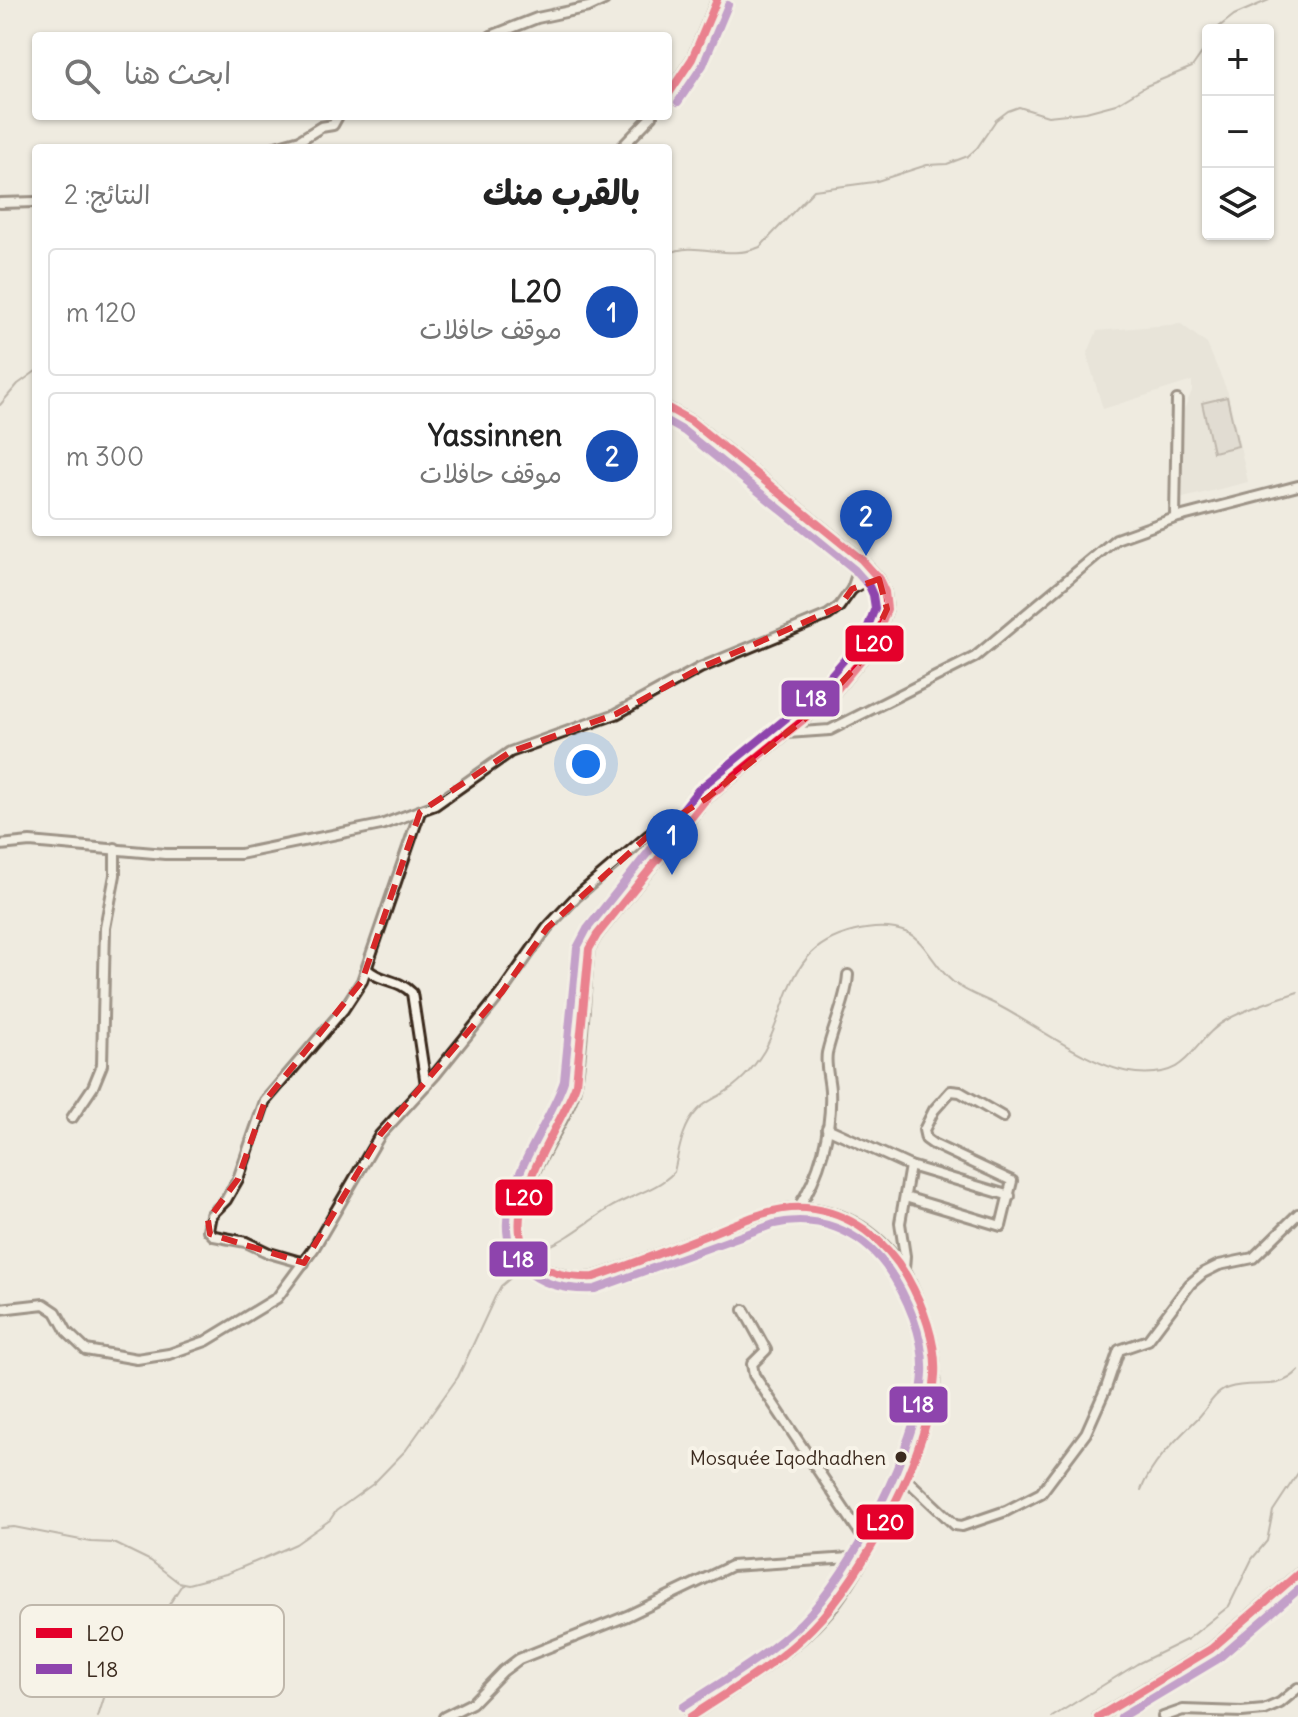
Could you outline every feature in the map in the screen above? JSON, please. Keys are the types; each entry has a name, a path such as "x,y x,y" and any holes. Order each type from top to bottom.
{"street":[{"path":"501,32 537,18 589,7 604,0"},
{"path":"672,89 692,59 717,0"},
{"path":"286,144 300,140 321,127 333,125 336,120"},
{"path":"625,144 648,120"},
{"path":"0,203 32,202"},
{"path":"1175,518 1177,400"},
{"path":"0,1309 44,1304 56,1312 67,1332 86,1350 126,1358 148,1358 192,1346 235,1325 277,1298 304,1263 380,1135 426,1085 502,992 547,928 576,897 650,834 707,798 834,693 875,643 887,609 885,592 879,579 862,560 702,429 672,410"},
{"path":"786,733 830,730 975,657 1116,539 1175,518 1298,486"},
{"path":"0,845 30,842 195,855 240,854 381,825 435,805 510,752 616,714 700,668 828,615 839,607 852,589 862,560"},
{"path":"852,589 879,579"},
{"path":"690,1717 759,1671 827,1614 865,1557 904,1477 930,1411 935,1373 923,1313 904,1270 892,1252 861,1226 826,1211 798,1208 761,1215 594,1277 576,1278 538,1265 519,1239 517,1222 528,1186 559,1128 576,1085 589,949 707,798"},
{"path":"304,1263 246,1242 214,1236 208,1230 208,1220 226,1200 238,1179 265,1101 343,1010 367,969 388,898 420,812"},
{"path":"72,1118 93,1087 102,1065 105,928 115,875 115,848"},
{"path":"367,969 378,978 403,985 412,993 426,1085"},
{"path":"798,1208 812,1187 827,1128 830,1087 826,1055 848,975"},
{"path":"905,1197 1001,1226 1010,1196 1010,1180 933,1144 926,1139 924,1130 934,1110 951,1091 960,1092 1003,1117"},
{"path":"827,1128 910,1166 1010,1196"},
{"path":"904,1270 905,1256 899,1231 910,1166"},
{"path":"904,1477 955,1525 983,1520 1032,1499 1053,1480 1086,1433 1119,1350 1124,1346 1144,1343 1190,1284 1203,1273 1219,1265 1253,1258 1298,1214"},
{"path":"744,1310 766,1350 753,1361 751,1370 870,1548"},
{"path":"444,1717 472,1703 519,1659 627,1616 731,1566 865,1557"},
{"path":"1098,1717 1211,1649 1298,1574"},
{"path":"1163,1717 1183,1710 1266,1713 1298,1688"}],"highlighted area":[{"path":"879,579 887,609 864,658 819,707 707,798 650,834 547,928 502,992 380,1135 304,1263 210,1234 208,1220 238,1179 265,1101 362,981 420,812 510,752 616,714 700,668 839,607 852,589"}],"shaded area":[{"path":"1181,324 1207,344 1228,393 1248,482 1183,498 1181,416 1192,391 1192,381 1103,409 1087,355 1097,331"},
{"path":"1227,397 1238,446 1213,452 1202,403"}],"waterway":[{"path":"1223,24 1234,15 1269,0"},
{"path":"672,253 689,249 735,252 760,247 814,190 874,182 927,165 947,164 968,156 996,120 1008,111 1019,107 1048,116 1086,112 1116,104 1146,86 1192,67 1202,53"},
{"path":"0,405 18,384 32,374"},
{"path":"543,1249 569,1236 616,1204 659,1184 674,1172 692,1117 751,1070 770,1040 788,991 807,958 827,942 854,931 883,928 908,933 920,942 958,986 1001,1007 1084,1056 1119,1070 1136,1073 1170,1069 1181,1063 1206,1036 1230,1018 1298,992"},
{"path":"0,1528 14,1527 91,1542 114,1543 151,1561 178,1582 188,1584 226,1574 296,1544 373,1484 406,1450 458,1377 501,1286 514,1275"},
{"path":"1141,1490 1159,1460 1218,1393 1237,1386 1282,1382 1298,1371"},
{"path":"1052,1717 1137,1664 1188,1639 1229,1606 1252,1559 1267,1541 1273,1511 1298,1473"},
{"path":"169,1605 183,1583"},
{"path":"98,1717 104,1697"}],"transit line":[{"name":"L20","path":"672,89 692,59 717,0"},
{"name":"L18","path":"678,102 703,65 728,5"},
{"name":"L20","path":"672,410 691,421 862,560 879,579 885,592 887,609 875,643 834,693 707,798 597,935 589,949 576,1084 523,1199 519,1223 523,1244 535,1261 548,1270 570,1276 594,1277 766,1213 806,1208 837,1215 865,1230 889,1251 898,1264 923,1312 935,1363 931,1405 908,1474 892,1510 853,1577 798,1641 754,1676 690,1717"},
{"name":"L18","path":"672,424 854,569 869,586 875,608 864,637 811,698 698,790 587,929 577,948 564,1081 530,1150 510,1201 507,1226 511,1249 525,1269 548,1283 567,1288 595,1289 774,1224 790,1221 821,1223 850,1234 875,1253 886,1266 913,1317 923,1360 919,1403 896,1470 880,1506 841,1572 821,1600 789,1634 683,1707"},
{"name":"L20","path":"1098,1717 1211,1649 1298,1574"},
{"name":"L18","path":"1121,1717 1218,1659 1298,1590"}],"place":[{"name":"Yassinnen","path":"866,556"},
{"name":"L20","path":"672,875"},
{"name":"Mosquée Iqodhadhen","path":"901,1457"}]}
